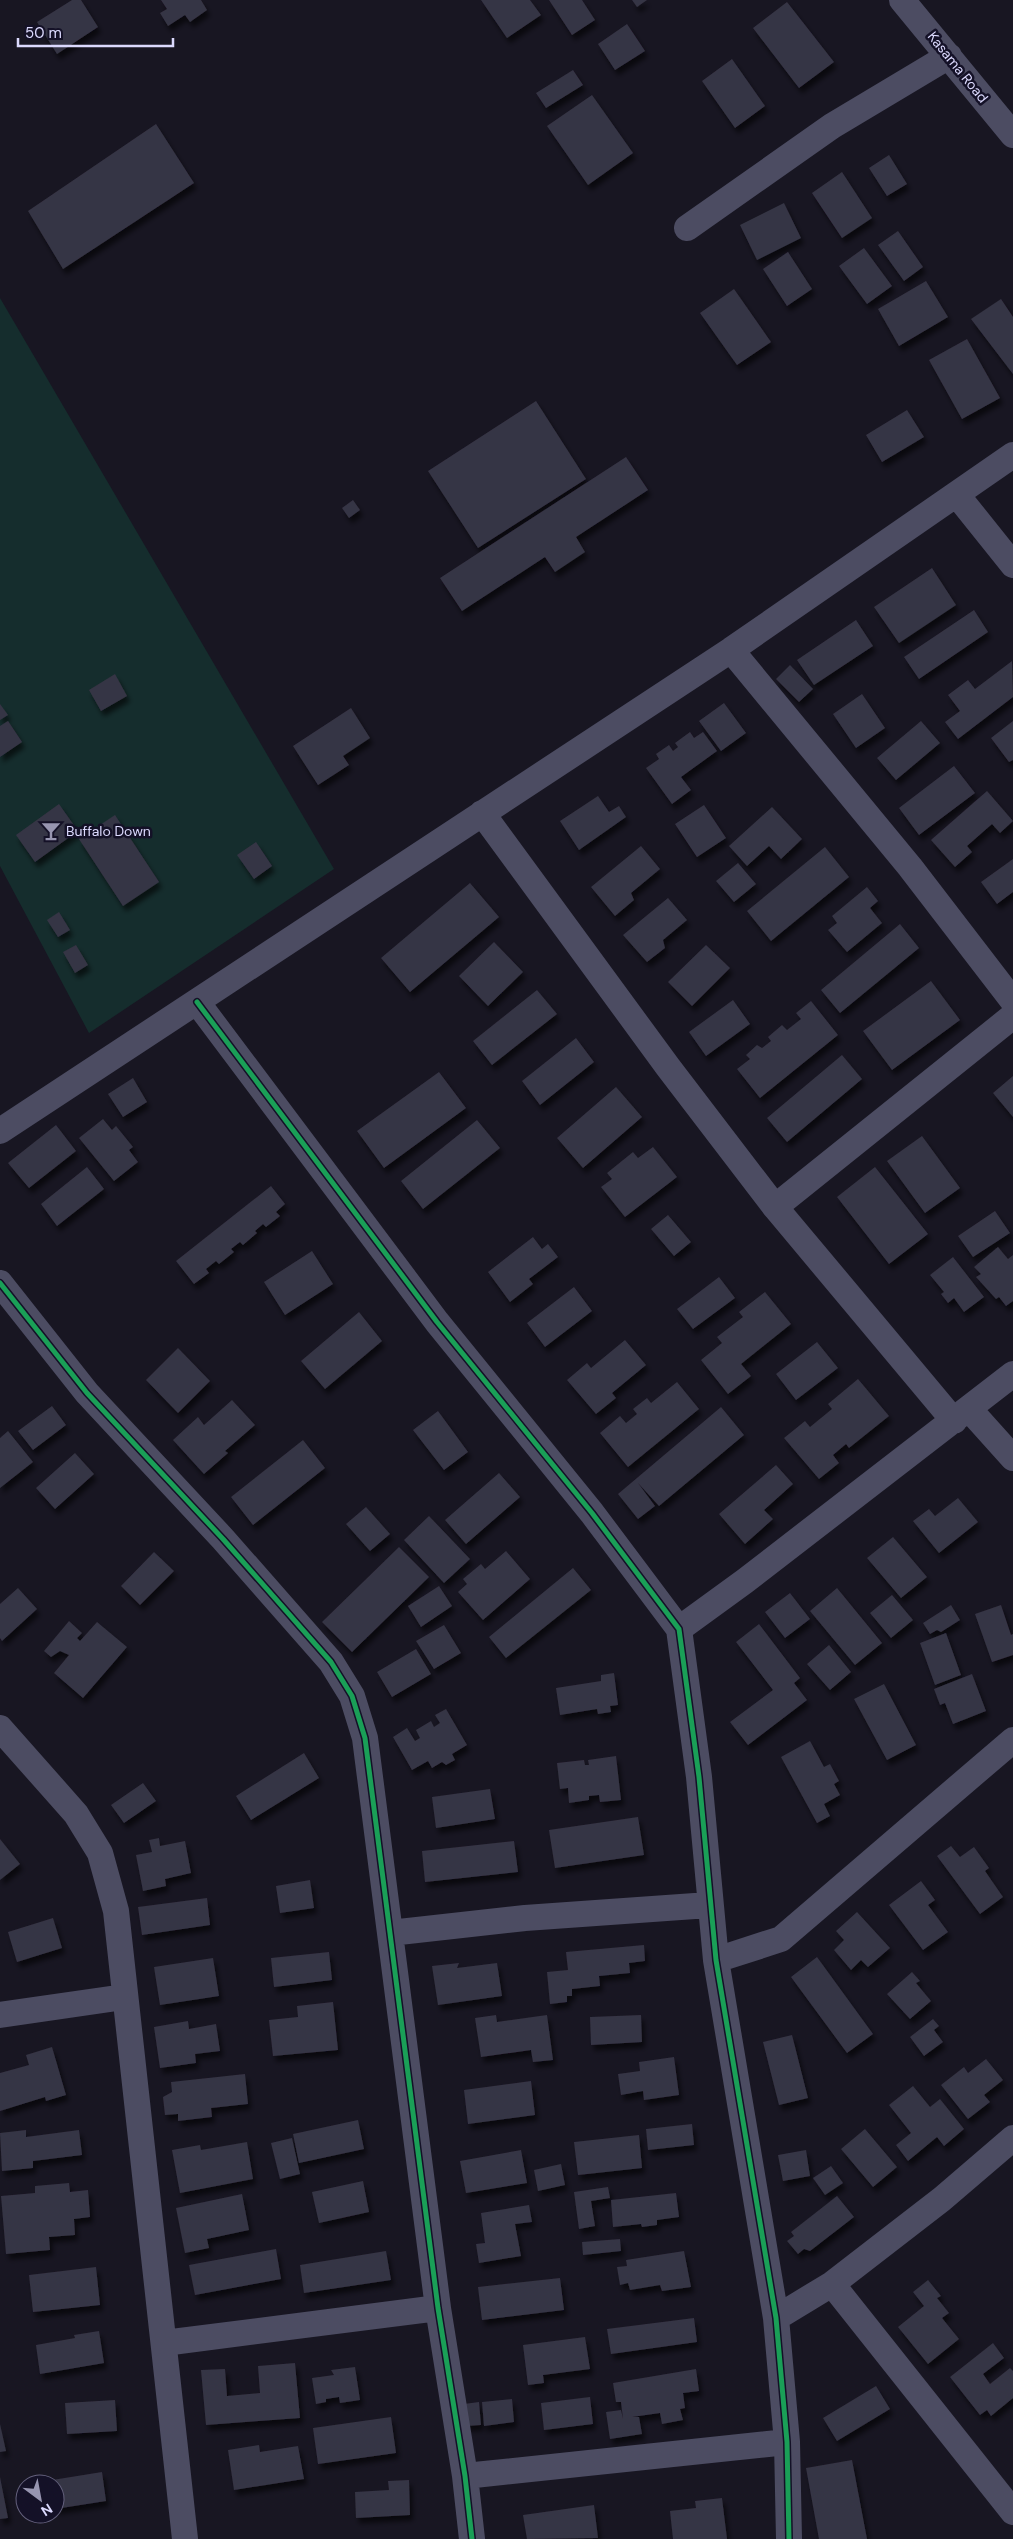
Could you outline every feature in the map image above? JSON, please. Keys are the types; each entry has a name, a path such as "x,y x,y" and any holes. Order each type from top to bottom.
{"street":[{"name":"Kasama Road","path":"902,0 1013,135"},
{"path":"687,228 832,126 949,56"},
{"path":"0,1131 44,1100 197,1002 731,650 1013,455"},
{"path":"957,495 1013,565"},
{"path":"731,650 910,867 1013,1000"},
{"path":"482,813 662,1059 775,1206 961,1415 1013,1458"},
{"path":"197,1002 437,1322 592,1513 679,1629 699,1777 709,1905 716,1960 776,2318 787,2442 789,2539"},
{"path":"775,1206 1013,1016"},
{"path":"0,1283 87,1393 223,1539 331,1662 352,1696 365,1738 438,2308 465,2476 472,2539"},
{"path":"679,1629 745,1581 1013,1374"},
{"path":"0,1728 76,1814 100,1854 116,1911 185,2539"},
{"path":"716,1960 780,1939 1013,1740"},
{"path":"390,1934 525,1918 709,1905"},
{"path":"0,2015 124,1997"},
{"path":"776,2318 832,2284 942,2199 1013,2138"},
{"path":"832,2284 1013,2512"},
{"path":"164,2342 438,2308"},
{"path":"465,2476 787,2442"}],"green space":[{"path":"0,298 334,869 89,1033 0,866"}],"building":[{"path":"72,0 81,0 98,27 57,54 37,22"},
{"path":"161,0 201,0 207,10 190,22 185,15 168,26 160,13 167,9"},
{"path":"481,0 530,0 541,15 507,38"},
{"path":"549,0 582,0 595,20 572,35"},
{"path":"632,0 647,0 637,7"},
{"path":"787,2 834,62 799,88 753,28"},
{"path":"627,24 645,51 615,70 598,44"},
{"path":"732,59 765,106 735,128 702,81"},
{"path":"573,70 583,85 546,108 536,93"},
{"path":"592,95 633,153 588,185 547,126"},
{"path":"156,124 194,183 63,269 28,211"},
{"path":"889,155 907,184 887,196 869,168"},
{"path":"842,172 872,218 842,238 812,193"},
{"path":"784,203 801,238 757,260 740,225"},
{"path":"898,231 923,267 904,281 878,245"},
{"path":"864,248 892,286 867,304 839,266"},
{"path":"788,252 812,289 787,306 763,269"},
{"path":"926,281 948,317 899,346 878,309"},
{"path":"734,289 771,342 737,365 700,313"},
{"path":"1001,299 1013,317 1013,374 971,319"},
{"path":"967,339 1000,398 962,419 929,360"},
{"path":"536,401 586,479 478,548 428,471"},
{"path":"907,410 924,437 882,462 866,435"},
{"path":"626,457 648,490 576,537 585,552 555,572 545,557 462,611 440,578"},
{"path":"353,500 360,510 349,518 342,508"},
{"path":"932,568 956,605 899,643 874,607"},
{"path":"974,610 988,632 919,679 904,657"},
{"path":"856,620 873,646 814,685 797,660"},
{"path":"1012,661 1013,697 958,739 945,722 960,711 948,695 968,680 975,689"},
{"path":"790,665 813,689 799,702 776,679"},
{"path":"115,674 127,696 101,711 89,690"},
{"path":"862,694 885,728 856,748 833,714"},
{"path":"724,703 746,733 721,751 699,721"},
{"path":"0,704 8,715 0,720"},
{"path":"351,708 370,738 343,756 349,765 318,785 293,746"},
{"path":"8,721 22,742 0,757 0,726"},
{"path":"921,721 940,743 896,780 877,758"},
{"path":"1013,721 1013,760 1009,762 991,738"},
{"path":"690,732 694,738 703,732 717,751 681,777 691,790 672,804 646,768 659,759 656,754 669,745 673,751 678,747 675,743"},
{"path":"954,766 975,793 919,835 899,808"},
{"path":"987,791 1013,821 1000,833 992,824 967,846 972,852 955,867 931,840"},
{"path":"598,796 609,812 619,806 626,817 579,850 560,821"},
{"path":"59,804 78,831 35,862 16,835"},
{"path":"704,805 726,838 697,857 675,824"},
{"path":"772,807 802,839 781,859 769,846 747,866 729,846"},
{"path":"115,815 159,882 123,906 79,839"},
{"path":"256,842 272,866 254,879 237,855"},
{"path":"641,846 660,869 631,893 634,900 615,916 591,887"},
{"path":"825,847 849,877 771,941 747,911"},
{"path":"1013,859 1013,892 997,904 981,882"},
{"path":"738,863 756,884 734,902 716,881"},
{"path":"470,883 499,917 410,992 381,958"},
{"path":"867,887 878,901 870,908 882,923 847,952 828,930 837,923 832,916"},
{"path":"668,898 687,920 663,940 665,948 647,962 623,935"},
{"path":"59,912 70,930 58,937 47,920"},
{"path":"900,924 919,948 840,1013 821,990"},
{"path":"494,942 523,972 488,1006 459,976"},
{"path":"76,945 88,965 75,973 63,952"},
{"path":"706,945 730,968 692,1006 668,982"},
{"path":"931,981 960,1020 892,1070 863,1031"},
{"path":"537,990 557,1014 492,1065 473,1041"},
{"path":"733,1000 750,1024 706,1056 689,1032"},
{"path":"811,1001 838,1035 760,1098 737,1069 750,1059 746,1055 757,1045 762,1048 771,1041 768,1037 782,1025 787,1030 801,1019 796,1013"},
{"path":"576,1038 594,1062 540,1105 522,1081"},
{"path":"842,1055 862,1079 787,1142 767,1118"},
{"path":"439,1072 466,1108 384,1168 357,1131"},
{"path":"1013,1076 1013,1117 993,1093"},
{"path":"133,1078 147,1102 123,1117 108,1094"},
{"path":"616,1087 642,1117 583,1168 557,1138"},
{"path":"103,1119 112,1130 116,1126 133,1147 129,1150 138,1162 114,1181 79,1138"},
{"path":"477,1120 500,1148 423,1209 401,1181"},
{"path":"56,1125 76,1151 29,1188 8,1163"},
{"path":"922,1136 960,1188 925,1213 887,1161"},
{"path":"653,1147 677,1177 625,1217 601,1187 612,1179 607,1173 633,1152 638,1158"},
{"path":"87,1167 104,1189 57,1226 41,1204"},
{"path":"875,1167 928,1234 889,1264 837,1197"},
{"path":"271,1186 285,1204 276,1212 280,1216 266,1227 263,1224 255,1231 257,1233 243,1245 240,1242 231,1249 234,1252 219,1264 216,1261 206,1269 209,1273 194,1284 176,1261"},
{"path":"995,1211 1010,1233 973,1257 958,1236"},
{"path":"668,1215 691,1242 674,1256 651,1229"},
{"path":"533,1237 542,1249 548,1244 558,1257 529,1279 533,1284 510,1302 488,1272"},
{"path":"998,1247 1008,1259 1013,1255 1013,1301 1006,1306 999,1297 996,1299 976,1277 981,1274 974,1267"},
{"path":"312,1251 333,1284 285,1315 264,1282"},
{"path":"953,1257 984,1297 964,1312 954,1298 948,1303 941,1294 944,1292 930,1275"},
{"path":"719,1277 735,1298 693,1329 677,1309"},
{"path":"574,1287 592,1311 545,1347 527,1323"},
{"path":"765,1292 791,1324 741,1364 751,1376 728,1394 701,1360 722,1343 717,1337 743,1317 739,1312"},
{"path":"359,1312 382,1341 325,1389 301,1361"},
{"path":"625,1340 646,1365 612,1393 616,1398 596,1414 567,1380 587,1363 591,1368"},
{"path":"817,1342 838,1368 796,1400 776,1374"},
{"path":"178,1348 210,1381 178,1413 146,1380"},
{"path":"858,1379 889,1416 849,1448 846,1444 833,1455 839,1463 819,1479 784,1438 805,1421 810,1427 832,1409 828,1404"},
{"path":"677,1382 699,1409 628,1467 600,1433 620,1416 626,1423 637,1414 633,1409 647,1398 651,1403"},
{"path":"232,1400 255,1425 225,1451 228,1453 204,1474 173,1440 198,1417 204,1425"},
{"path":"52,1406 66,1425 33,1450 18,1431"},
{"path":"721,1407 744,1435 659,1506 638,1483 655,1506 638,1519 618,1494"},
{"path":"438,1411 468,1452 444,1470 413,1430"},
{"path":"8,1431 33,1462 0,1488 0,1438"},
{"path":"303,1440 325,1468 253,1525 231,1497"},
{"path":"75,1453 94,1474 55,1509 36,1488"},
{"path":"776,1465 793,1484 764,1510 773,1519 745,1544 719,1514"},
{"path":"499,1473 520,1497 466,1544 445,1520"},
{"path":"958,1498 978,1522 939,1553 913,1521 929,1509 935,1516"},
{"path":"366,1507 390,1534 370,1551 346,1524"},
{"path":"429,1516 470,1559 444,1583 404,1540"},
{"path":"893,1537 927,1577 901,1598 867,1558"},
{"path":"399,1547 429,1577 352,1652 322,1622"},
{"path":"506,1551 530,1579 483,1620 458,1592 467,1584 463,1579 481,1564 485,1569"},
{"path":"154,1552 174,1571 140,1605 121,1586"},
{"path":"573,1568 591,1590 506,1658 489,1637"},
{"path":"439,1586 452,1606 421,1627 408,1606"},
{"path":"18,1588 37,1609 2,1641 0,1638 0,1604"},
{"path":"837,1588 882,1643 855,1665 810,1611"},
{"path":"790,1593 810,1619 785,1638 765,1612"},
{"path":"892,1595 913,1620 891,1638 870,1613"},
{"path":"951,1605 960,1620 941,1632 937,1630 930,1634 923,1623"},
{"path":"1001,1605 1011,1635 1013,1634 1013,1655 992,1662 975,1614"},
{"path":"69,1621 82,1633 77,1638 80,1641 97,1622 127,1647 83,1698 54,1673 69,1655 60,1651 51,1657 44,1651"},
{"path":"759,1624 800,1678 794,1683 807,1700 748,1745 730,1722 773,1690 736,1642"},
{"path":"444,1625 461,1653 434,1669 416,1641"},
{"path":"946,1633 961,1675 935,1685 920,1643"},
{"path":"829,1645 851,1672 830,1690 807,1664"},
{"path":"416,1649 431,1674 392,1697 377,1672"},
{"path":"614,1673 618,1705 610,1706 611,1712 598,1714 597,1709 560,1715 556,1688 601,1681 601,1675"},
{"path":"972,1674 986,1711 953,1724 945,1703 940,1705 934,1689"},
{"path":"884,1684 916,1745 887,1760 854,1699"},
{"path":"446,1709 467,1745 452,1754 455,1760 446,1765 442,1762 432,1768 428,1761 412,1770 393,1737 407,1728 415,1741 420,1738 416,1730 431,1721 434,1727 440,1723 435,1715"},
{"path":"810,1741 824,1767 830,1764 839,1781 834,1784 840,1795 824,1804 830,1816 817,1823 781,1757"},
{"path":"304,1753 319,1778 251,1820 236,1796"},
{"path":"616,1756 621,1800 600,1802 599,1795 589,1796 589,1800 569,1803 568,1788 560,1789 557,1763 584,1760 585,1765 589,1765 588,1760"},
{"path":"143,1783 156,1801 124,1823 111,1805"},
{"path":"490,1789 495,1819 436,1828 432,1797"},
{"path":"638,1817 644,1855 555,1868 549,1830"},
{"path":"159,1838 160,1846 185,1841 191,1873 165,1879 166,1886 143,1891 136,1855 152,1852 149,1840"},
{"path":"0,1839 20,1864 0,1880"},
{"path":"514,1841 518,1872 425,1882 422,1851"},
{"path":"951,1846 960,1857 974,1847 989,1868 985,1871 1003,1897 980,1914 937,1856"},
{"path":"310,1880 314,1908 280,1913 276,1886"},
{"path":"921,1881 935,1900 928,1905 948,1932 923,1950 889,1905"},
{"path":"207,1898 210,1925 142,1935 138,1907"},
{"path":"857,1912 890,1948 868,1967 861,1960 851,1970 834,1950 844,1940 836,1931"},
{"path":"53,1918 62,1948 17,1962 8,1932"},
{"path":"644,1945 645,1961 629,1963 630,1973 599,1976 600,1986 572,1989 572,1996 567,1996 567,2002 550,2004 547,1972 568,1970 566,1952"},
{"path":"329,1952 332,1980 274,1987 271,1958"},
{"path":"817,1957 873,2034 847,2053 791,1977"},
{"path":"213,1958 219,1996 160,2005 154,1967"},
{"path":"459,1963 457,1968 497,1963 502,1996 438,2005 432,1966"},
{"path":"912,1972 920,1981 916,1983 931,2001 910,2019 887,1994"},
{"path":"333,2002 338,2050 273,2056 269,2020 298,2017 297,2006"},
{"path":"496,2015 497,2022 547,2015 553,2060 533,2062 531,2050 481,2057 475,2018"},
{"path":"641,2015 642,2042 591,2045 590,2017"},
{"path":"933,2019 939,2026 934,2030 943,2042 924,2056 910,2037"},
{"path":"188,2021 189,2029 216,2024 220,2051 195,2054 196,2063 160,2068 154,2027"},
{"path":"792,2035 808,2098 779,2105 763,2042"},
{"path":"52,2047 66,2095 46,2101 45,2097 0,2111 0,2073 29,2065 26,2055"},
{"path":"674,2057 679,2095 644,2100 643,2091 621,2095 618,2074 640,2071 639,2062"},
{"path":"986,2059 1003,2080 984,2095 990,2102 968,2119 941,2085 964,2067 968,2073"},
{"path":"245,2074 248,2104 211,2108 212,2117 178,2121 178,2114 165,2115 163,2097 172,2092 171,2082"},
{"path":"531,2081 535,2115 468,2124 464,2090"},
{"path":"913,2086 930,2107 940,2099 964,2129 944,2146 937,2137 908,2161 896,2145 911,2133 889,2105"},
{"path":"358,2120 364,2149 299,2163 293,2134"},
{"path":"692,2124 694,2145 648,2150 646,2129"},
{"path":"865,2129 897,2167 873,2187 841,2149"},
{"path":"26,2130 26,2137 79,2130 82,2155 33,2161 33,2168 2,2171 0,2133"},
{"path":"639,2135 642,2168 578,2175 574,2142"},
{"path":"292,2138 300,2174 280,2179 271,2143"},
{"path":"247,2142 253,2179 180,2193 172,2150 200,2145 201,2150"},
{"path":"521,2150 527,2183 466,2193 460,2161"},
{"path":"806,2150 810,2176 783,2181 778,2155"},
{"path":"561,2164 565,2185 538,2191 534,2170"},
{"path":"831,2166 843,2183 825,2195 813,2178"},
{"path":"363,2181 369,2212 319,2223 312,2192"},
{"path":"69,2183 70,2192 88,2190 90,2217 74,2219 75,2235 49,2237 50,2250 6,2254 1,2196 35,2193 35,2186"},
{"path":"608,2187 610,2198 591,2201 595,2226 579,2229 574,2192"},
{"path":"676,2193 679,2217 657,2220 657,2225 642,2227 641,2224 613,2227 611,2200"},
{"path":"242,2194 249,2230 207,2239 209,2248 185,2253 176,2208"},
{"path":"837,2196 854,2217 810,2251 804,2249 798,2254 787,2241 794,2236 791,2232"},
{"path":"529,2205 532,2222 515,2224 521,2256 479,2263 476,2244 485,2243 481,2213"},
{"path":"620,2239 621,2251 583,2255 582,2242"},
{"path":"276,2249 281,2279 195,2295 189,2265"},
{"path":"386,2251 391,2280 304,2293 300,2265"},
{"path":"684,2251 691,2287 662,2291 660,2285 630,2290 628,2283 620,2285 617,2267 627,2266 626,2260"},
{"path":"96,2267 100,2305 33,2312 29,2275"},
{"path":"560,2278 564,2310 482,2320 478,2287"},
{"path":"928,2280 941,2296 937,2298 949,2313 942,2318 959,2339 928,2364 898,2327 924,2306 913,2292"},
{"path":"694,2318 697,2342 611,2354 607,2329"},
{"path":"99,2331 104,2363 40,2374 36,2345 75,2338 74,2335"},
{"path":"585,2337 590,2369 543,2375 544,2383 528,2385 523,2345"},
{"path":"993,2343 1004,2358 983,2374 990,2384 1010,2368 1013,2371 1013,2398 991,2416 987,2410 980,2415 950,2377"},
{"path":"295,2363 300,2418 206,2425 201,2370 225,2369 227,2396 260,2393 258,2366"},
{"path":"355,2367 360,2400 340,2403 339,2397 326,2399 326,2402 316,2404 312,2378 334,2375 331,2370"},
{"path":"696,2369 699,2391 683,2393 685,2408 680,2409 683,2420 662,2424 660,2413 632,2417 639,2417 642,2434 610,2439 606,2412 621,2410 623,2419 621,2402 616,2402 613,2383"},
{"path":"876,2386 890,2409 837,2441 823,2418"},
{"path":"590,2397 593,2424 544,2430 541,2403"},
{"path":"512,2399 514,2422 484,2426 482,2402"},
{"path":"115,2400 117,2431 67,2434 65,2403"},
{"path":"479,2402 481,2425 466,2426 464,2404"},
{"path":"391,2417 396,2453 318,2464 313,2428"},
{"path":"0,2424 6,2451 0,2452"},
{"path":"259,2445 260,2452 298,2446 304,2479 234,2490 228,2450"},
{"path":"852,2460 867,2539 819,2539 806,2468"},
{"path":"102,2472 106,2501 65,2507 65,2478"},
{"path":"0,2477 8,2518 0,2519"},
{"path":"409,2480 410,2515 356,2518 355,2492 389,2490 388,2481"},
{"path":"722,2498 727,2539 673,2539 670,2511 696,2508 695,2501"},
{"path":"594,2505 598,2538 527,2539 523,2515"}],"cycle path":[{"path":"197,1002 437,1322 592,1513 679,1629 699,1777 716,1960 776,2318 787,2442 789,2539"},
{"path":"0,1283 87,1393 223,1539 331,1662 352,1696 365,1738 438,2308 465,2476 472,2539"}],"place":[{"name":"Buffalo Down","path":"51,831"}]}
